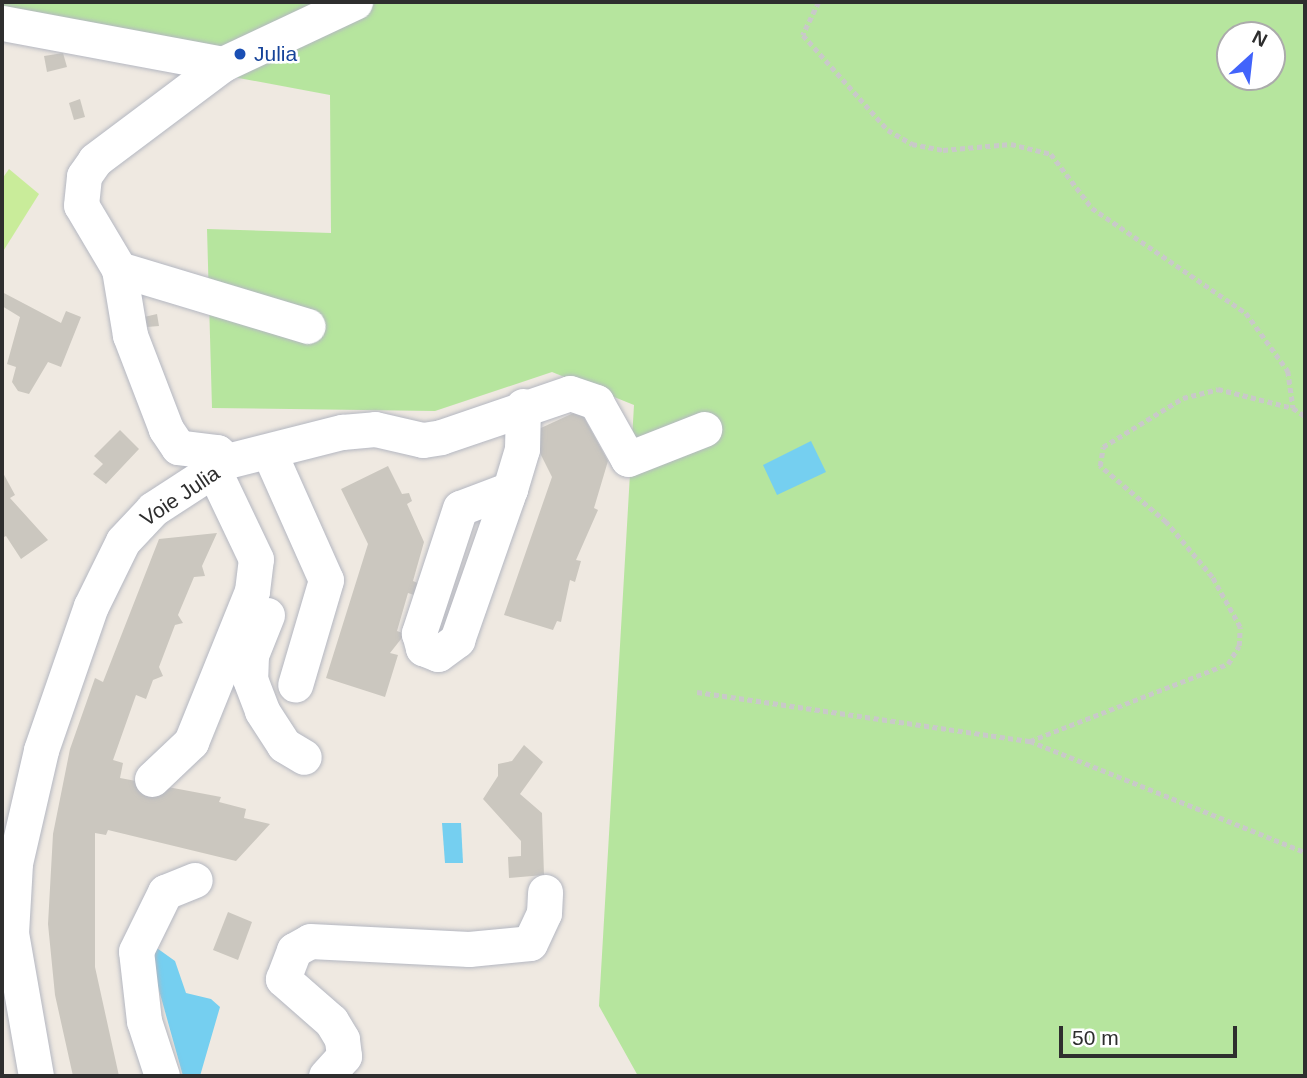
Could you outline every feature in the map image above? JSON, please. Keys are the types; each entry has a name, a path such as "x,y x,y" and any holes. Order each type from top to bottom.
{"street":[{"name":"Voie Julia","path":"36,1076 11,933 15,863 41,750 91,606 122,541 153,509 221,466 217,452 178,447 166,429 131,335 119,269 82,205 84,176 95,160 223,64 355,2"},
{"path":"2,23 223,64"},
{"path":"119,269 308,326"},
{"path":"304,757 284,745 262,711 250,679 270,585 256,559 221,466 269,452 300,438 342,432 375,429 423,440 441,437 523,406 570,393 596,402 628,458 704,429"},
{"path":"510,489 522,449 523,406"},
{"path":"269,452 326,580 295,685"},
{"path":"152,779 191,742 252,591 256,559"},
{"path":"162,1076 144,1021 136,951 165,892 195,880"},
{"path":"326,1076 344,1056 342,1039 331,1021 283,979 294,950 310,941 468,949 530,943 544,913 545,892"}],"path":[{"path":"819,2 803,34 888,130 912,144 943,150 1011,144 1051,154 1092,208 1246,313 1288,371 1293,408"},
{"path":"1030,741 1228,664 1239,646 1240,627 1212,577 1166,522 1100,466 1103,447 1183,398 1218,389 1293,408 1305,416"},
{"path":"697,692 1030,741 1305,852"}],"green space":[{"path":"2,2 1305,2 1305,1076 638,1076 599,1006 634,405 552,372 435,411 212,408 207,229 331,233 330,95 2,34"},
{"path":"9,169 39,194 2,253 2,179"}],"water":[{"path":"811,441 826,472 777,495 763,465"},
{"path":"442,823 461,823 463,863 445,863"},
{"path":"154,946 175,961 186,993 211,999 220,1007 200,1076 183,1076 152,965"}],"building":[{"path":"63,53 67,67 47,72 44,56"},
{"path":"80,99 85,117 74,120 69,103"},
{"path":"2,292 61,323 66,311 81,317 61,367 48,362 29,394 18,391 12,382 16,367 7,364 20,317 2,306"},
{"path":"157,314 159,326 147,327 144,317"},
{"path":"580,410 608,461 594,508 598,510 576,560 581,561 575,582 570,580 561,622 557,621 553,630 504,615 552,477 530,433"},
{"path":"120,430 139,449 106,484 93,474 103,464 94,456"},
{"path":"388,466 402,494 409,493 412,501 407,504 424,542 413,581 420,584 417,596 408,593 397,631 405,634 390,653 398,655 385,697 326,678 368,544 341,489"},
{"path":"2,471 15,495 10,498 48,540 21,559 6,536 2,538"},
{"path":"217,533 202,566 205,576 194,577 178,615 183,623 175,625 159,667 163,676 153,680 146,699 136,695 113,760 123,763 120,778 221,797 219,802 246,809 244,818 270,824 236,861 108,830 106,835 95,833 95,967 119,1076 73,1076 55,995 48,924 53,834 70,749 95,678 103,682 159,539"},
{"path":"524,745 543,762 520,794 542,813 544,875 509,878 508,857 521,856 521,841 483,799 498,776 498,764 512,761"},
{"path":"228,912 252,922 238,960 213,950"}],"place":[{"name":"Julia","path":"240,54"}]}
